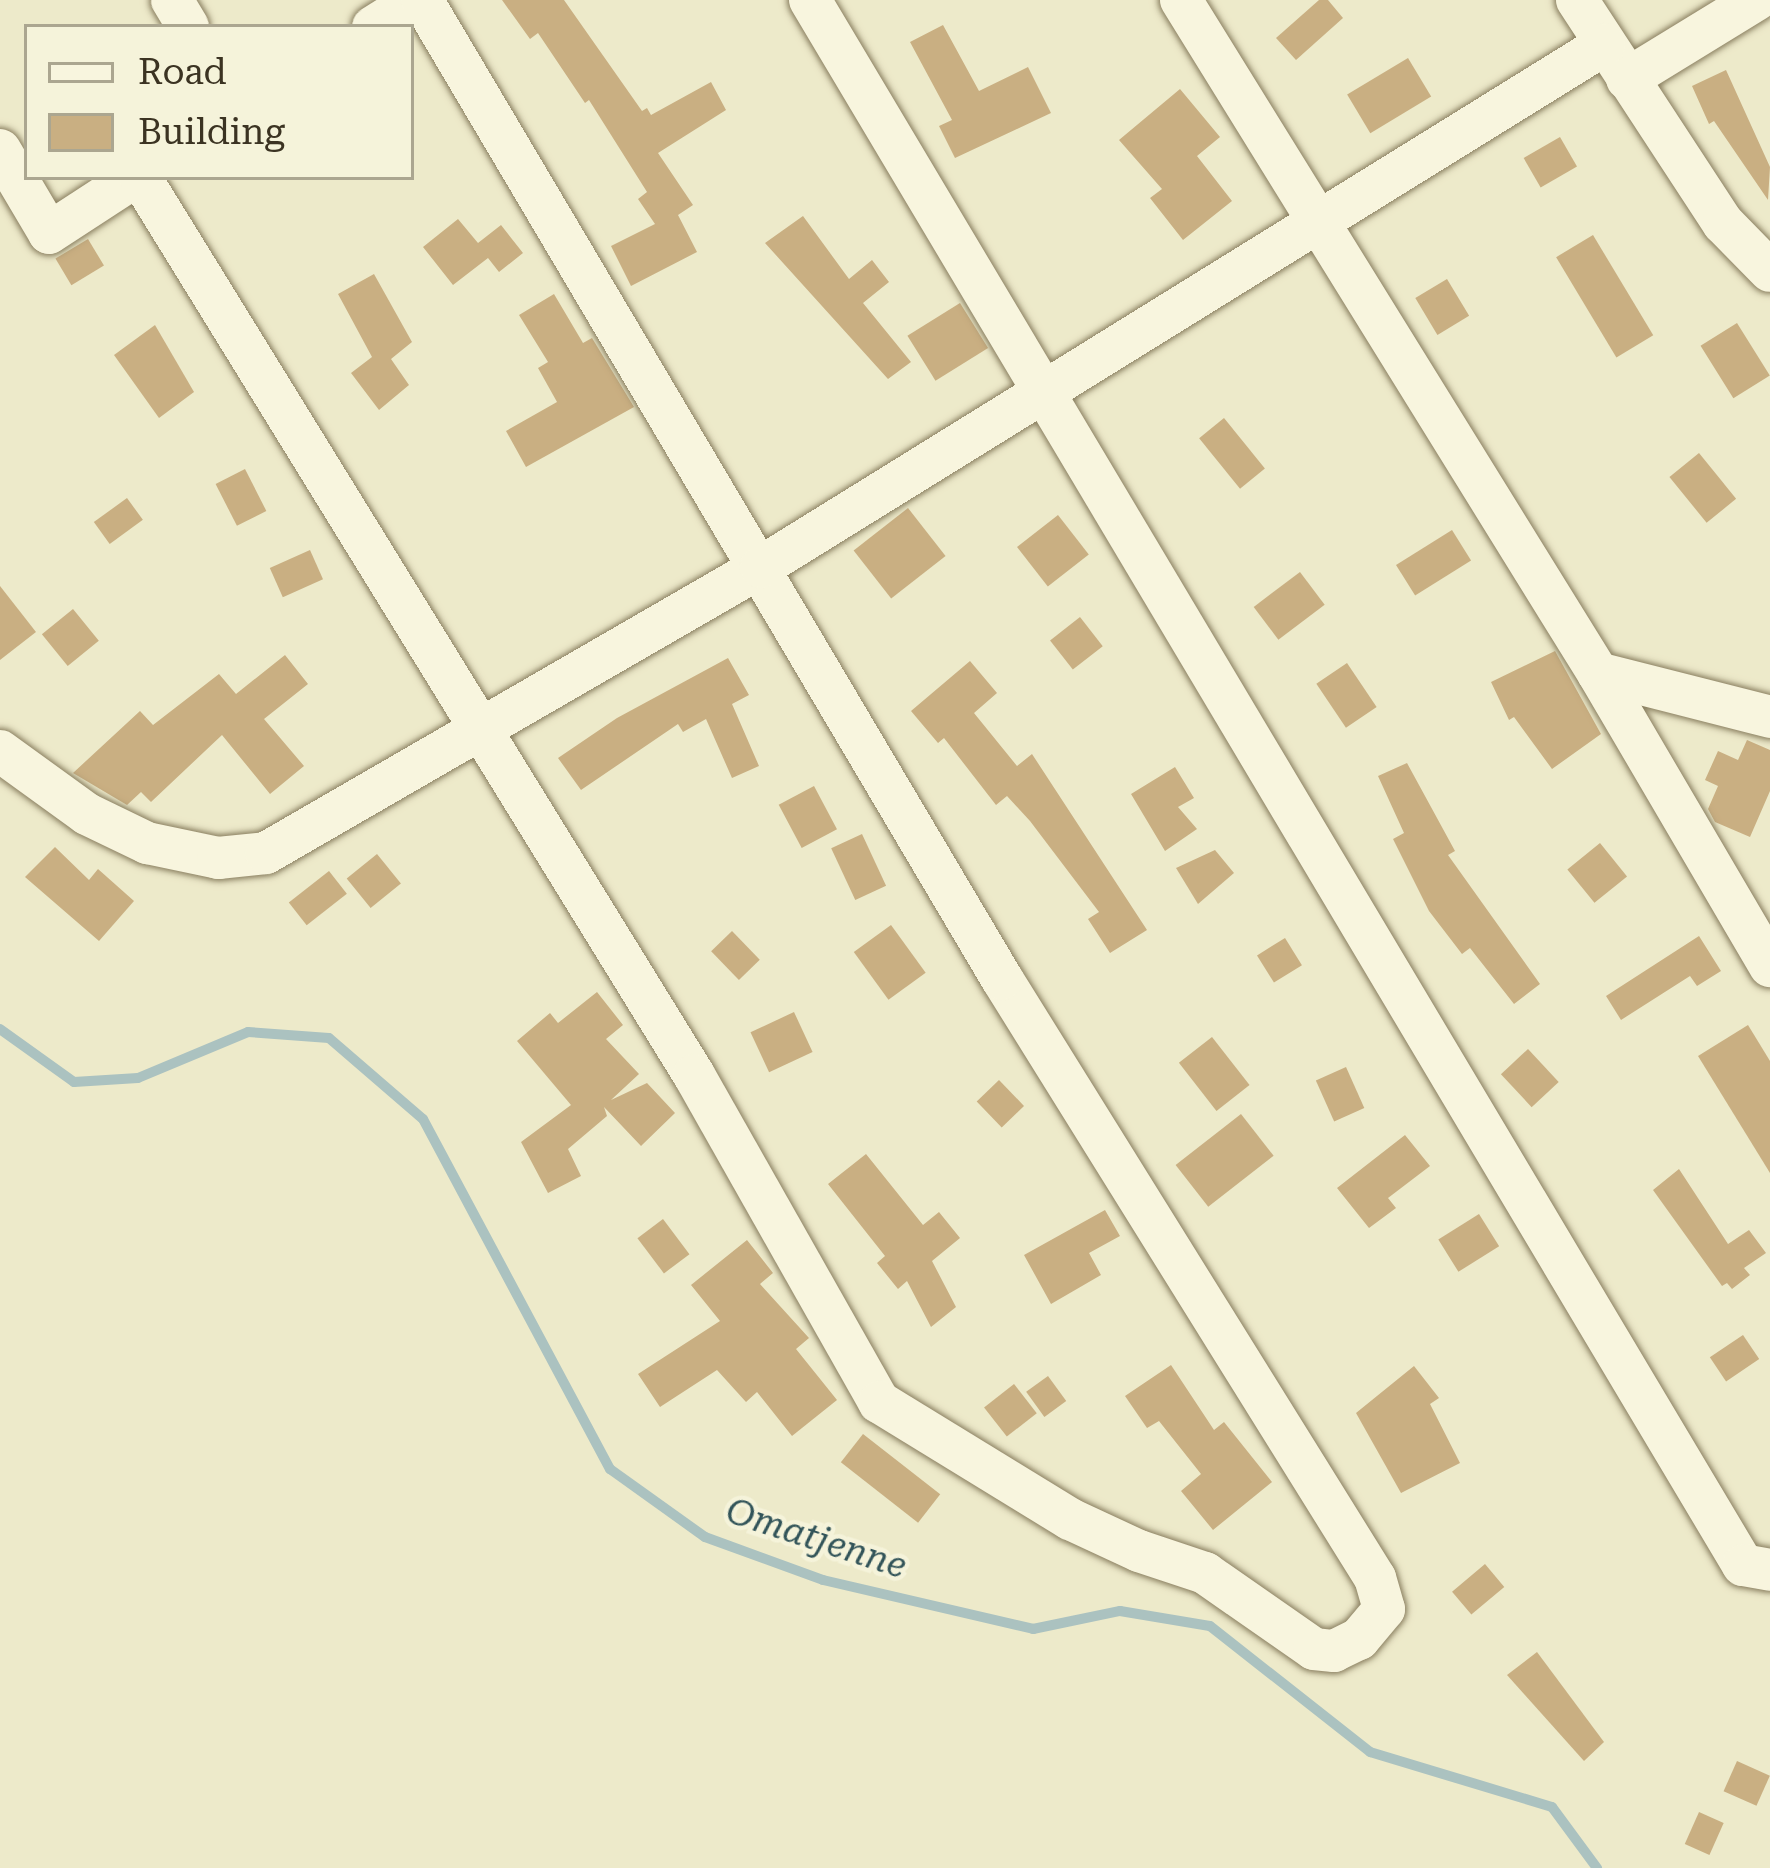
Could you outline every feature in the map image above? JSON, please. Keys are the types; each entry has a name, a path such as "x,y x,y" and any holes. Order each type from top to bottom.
{"street":[{"path":"140,180 694,1075 879,1402 1070,1520 1139,1551 1205,1573 1314,1649 1334,1651 1359,1639 1384,1609 1375,1578 1002,979 761,567 419,0 379,24"},
{"path":"810,0 1743,1565 1770,1570"},
{"path":"1181,0 1598,673 1770,966"},
{"path":"1577,0 1723,223 1770,271"},
{"path":"0,751 87,814 147,843 184,855 243,858 266,853 761,567 1316,224 1615,62 1756,0"},
{"path":"0,150 49,233 133,180"},
{"path":"1598,673 1770,716"}],"building":[{"path":"502,0 564,0 642,111 647,108 651,115 711,82 726,110 658,153 693,205 678,215 697,252 631,286 611,246 655,224 638,199 647,192 589,100 585,103 538,33 530,39"},
{"path":"1319,0 1328,0 1343,18 1296,60 1276,38"},
{"path":"943,25 979,91 1028,67 1051,113 955,158 939,126 952,120 910,42"},
{"path":"1408,58 1431,97 1370,133 1347,95"},
{"path":"1726,70 1770,167 1768,200 1714,121 1709,124 1692,86"},
{"path":"1180,89 1220,137 1197,156 1232,201 1183,240 1150,198 1162,189 1119,140"},
{"path":"1560,137 1577,166 1541,187 1524,158"},
{"path":"803,216 849,279 872,260 889,282 863,303 911,362 888,379 765,243"},
{"path":"458,219 478,243 501,225 523,253 499,272 488,258 453,285 423,247"},
{"path":"1593,235 1653,335 1616,357 1556,257"},
{"path":"88,239 104,266 71,285 55,259"},
{"path":"374,274 412,342 391,359 409,385 379,410 351,373 372,357 338,294"},
{"path":"1447,279 1469,316 1437,335 1415,298"},
{"path":"554,294 583,343 592,338 634,407 526,467 506,431 557,402 538,368 548,362 519,315"},
{"path":"960,303 988,348 936,381 907,336"},
{"path":"1737,323 1770,376 1733,398 1701,346"},
{"path":"155,325 194,392 159,418 114,355"},
{"path":"1224,418 1265,469 1240,489 1199,438"},
{"path":"1699,453 1736,499 1707,523 1669,477"},
{"path":"245,469 266,511 237,526 216,484"},
{"path":"127,498 143,520 110,544 94,522"},
{"path":"908,508 946,556 891,599 854,550"},
{"path":"1058,515 1089,554 1048,586 1017,547"},
{"path":"1452,530 1471,561 1415,596 1396,565"},
{"path":"310,550 323,579 283,597 270,568"},
{"path":"1300,572 1325,605 1278,640 1254,607"},
{"path":"0,586 36,632 0,660"},
{"path":"73,609 99,641 68,666 42,634"},
{"path":"1080,617 1103,646 1073,670 1050,640"},
{"path":"1555,651 1601,734 1552,769 1514,717 1509,720 1491,682"},
{"path":"285,655 308,684 264,719 304,766 270,794 222,735 151,802 141,792 127,805 73,773 140,711 153,725 219,674 236,694"},
{"path":"728,658 749,695 732,704 759,766 732,778 706,719 683,732 678,724 581,790 558,758 617,718"},
{"path":"970,661 997,693 974,713 1017,766 1032,754 1147,930 1110,953 1088,919 1099,912 1030,821 1007,796 996,805 944,738 938,743 911,711"},
{"path":"1347,663 1377,707 1346,728 1316,684"},
{"path":"1747,740 1770,750 1770,791 1750,837 1715,822 1708,809 1718,786 1705,780 1718,751 1738,760"},
{"path":"1407,763 1455,851 1448,855 1540,984 1514,1004 1470,948 1462,954 1429,911 1393,839 1404,833 1378,776"},
{"path":"1175,767 1194,798 1178,807 1197,829 1165,851 1131,794"},
{"path":"814,786 837,829 802,848 779,805"},
{"path":"862,834 886,886 855,900 831,848"},
{"path":"1600,843 1627,876 1594,903 1567,869"},
{"path":"55,847 89,880 98,869 134,901 99,941 25,877"},
{"path":"1215,850 1234,873 1198,904 1176,868"},
{"path":"377,854 401,884 371,908 347,879"},
{"path":"329,871 347,894 307,925 289,902"},
{"path":"891,925 926,973 888,1000 854,952"},
{"path":"732,931 760,960 739,980 711,951"},
{"path":"1699,936 1721,971 1697,986 1690,976 1621,1020 1606,996"},
{"path":"1285,938 1302,965 1274,983 1257,955"},
{"path":"597,992 623,1025 606,1039 639,1074 611,1100 647,1083 675,1113 641,1146 604,1107 607,1116 568,1149 581,1176 548,1193 521,1142 571,1105 517,1041 550,1013 558,1023"},
{"path":"794,1012 813,1052 769,1072 750,1032"},
{"path":"1748,1025 1770,1061 1770,1173 1698,1056"},
{"path":"1212,1037 1250,1085 1216,1111 1179,1063"},
{"path":"1528,1049 1559,1082 1532,1107 1501,1074"},
{"path":"1346,1067 1364,1108 1334,1122 1316,1080"},
{"path":"999,1080 1024,1106 1002,1127 977,1102"},
{"path":"1241,1114 1274,1156 1208,1207 1176,1165"},
{"path":"1405,1135 1430,1166 1388,1198 1396,1208 1369,1228 1337,1188"},
{"path":"866,1154 923,1225 939,1212 960,1238 932,1261 956,1307 931,1327 907,1281 898,1289 877,1263 885,1256 828,1184"},
{"path":"1679,1169 1728,1244 1749,1230 1766,1253 1744,1268 1750,1275 1732,1289 1727,1283 1722,1286 1653,1190"},
{"path":"1105,1210 1120,1236 1089,1253 1101,1275 1051,1304 1024,1255"},
{"path":"1479,1214 1499,1246 1458,1272 1438,1239"},
{"path":"663,1219 689,1254 664,1273 637,1238"},
{"path":"747,1240 773,1273 760,1284 809,1338 796,1349 837,1400 792,1436 757,1392 746,1402 717,1370 660,1407 638,1374 720,1321 691,1285"},
{"path":"1743,1335 1759,1359 1726,1381 1710,1357"},
{"path":"1171,1365 1214,1430 1224,1422 1272,1482 1213,1530 1181,1491 1201,1474 1159,1421 1147,1428 1125,1396"},
{"path":"1414,1366 1439,1398 1430,1404 1460,1463 1401,1493 1356,1413"},
{"path":"1048,1376 1066,1401 1044,1417 1026,1392"},
{"path":"1014,1384 1037,1413 1007,1437 984,1407"},
{"path":"863,1434 940,1494 918,1523 841,1462"},
{"path":"1485,1564 1504,1587 1471,1615 1452,1592"},
{"path":"1537,1652 1604,1742 1584,1761 1507,1675"},
{"path":"1737,1761 1770,1776 1756,1806 1724,1791"},
{"path":"1699,1812 1724,1823 1709,1855 1685,1844"}],"waterway":[{"name":"Omatjenne","path":"0,1029 74,1082 138,1078 248,1032 329,1038 423,1119 610,1469 705,1537 823,1580 1033,1629 1120,1611 1210,1626 1370,1752 1552,1807 1597,1868"}]}
